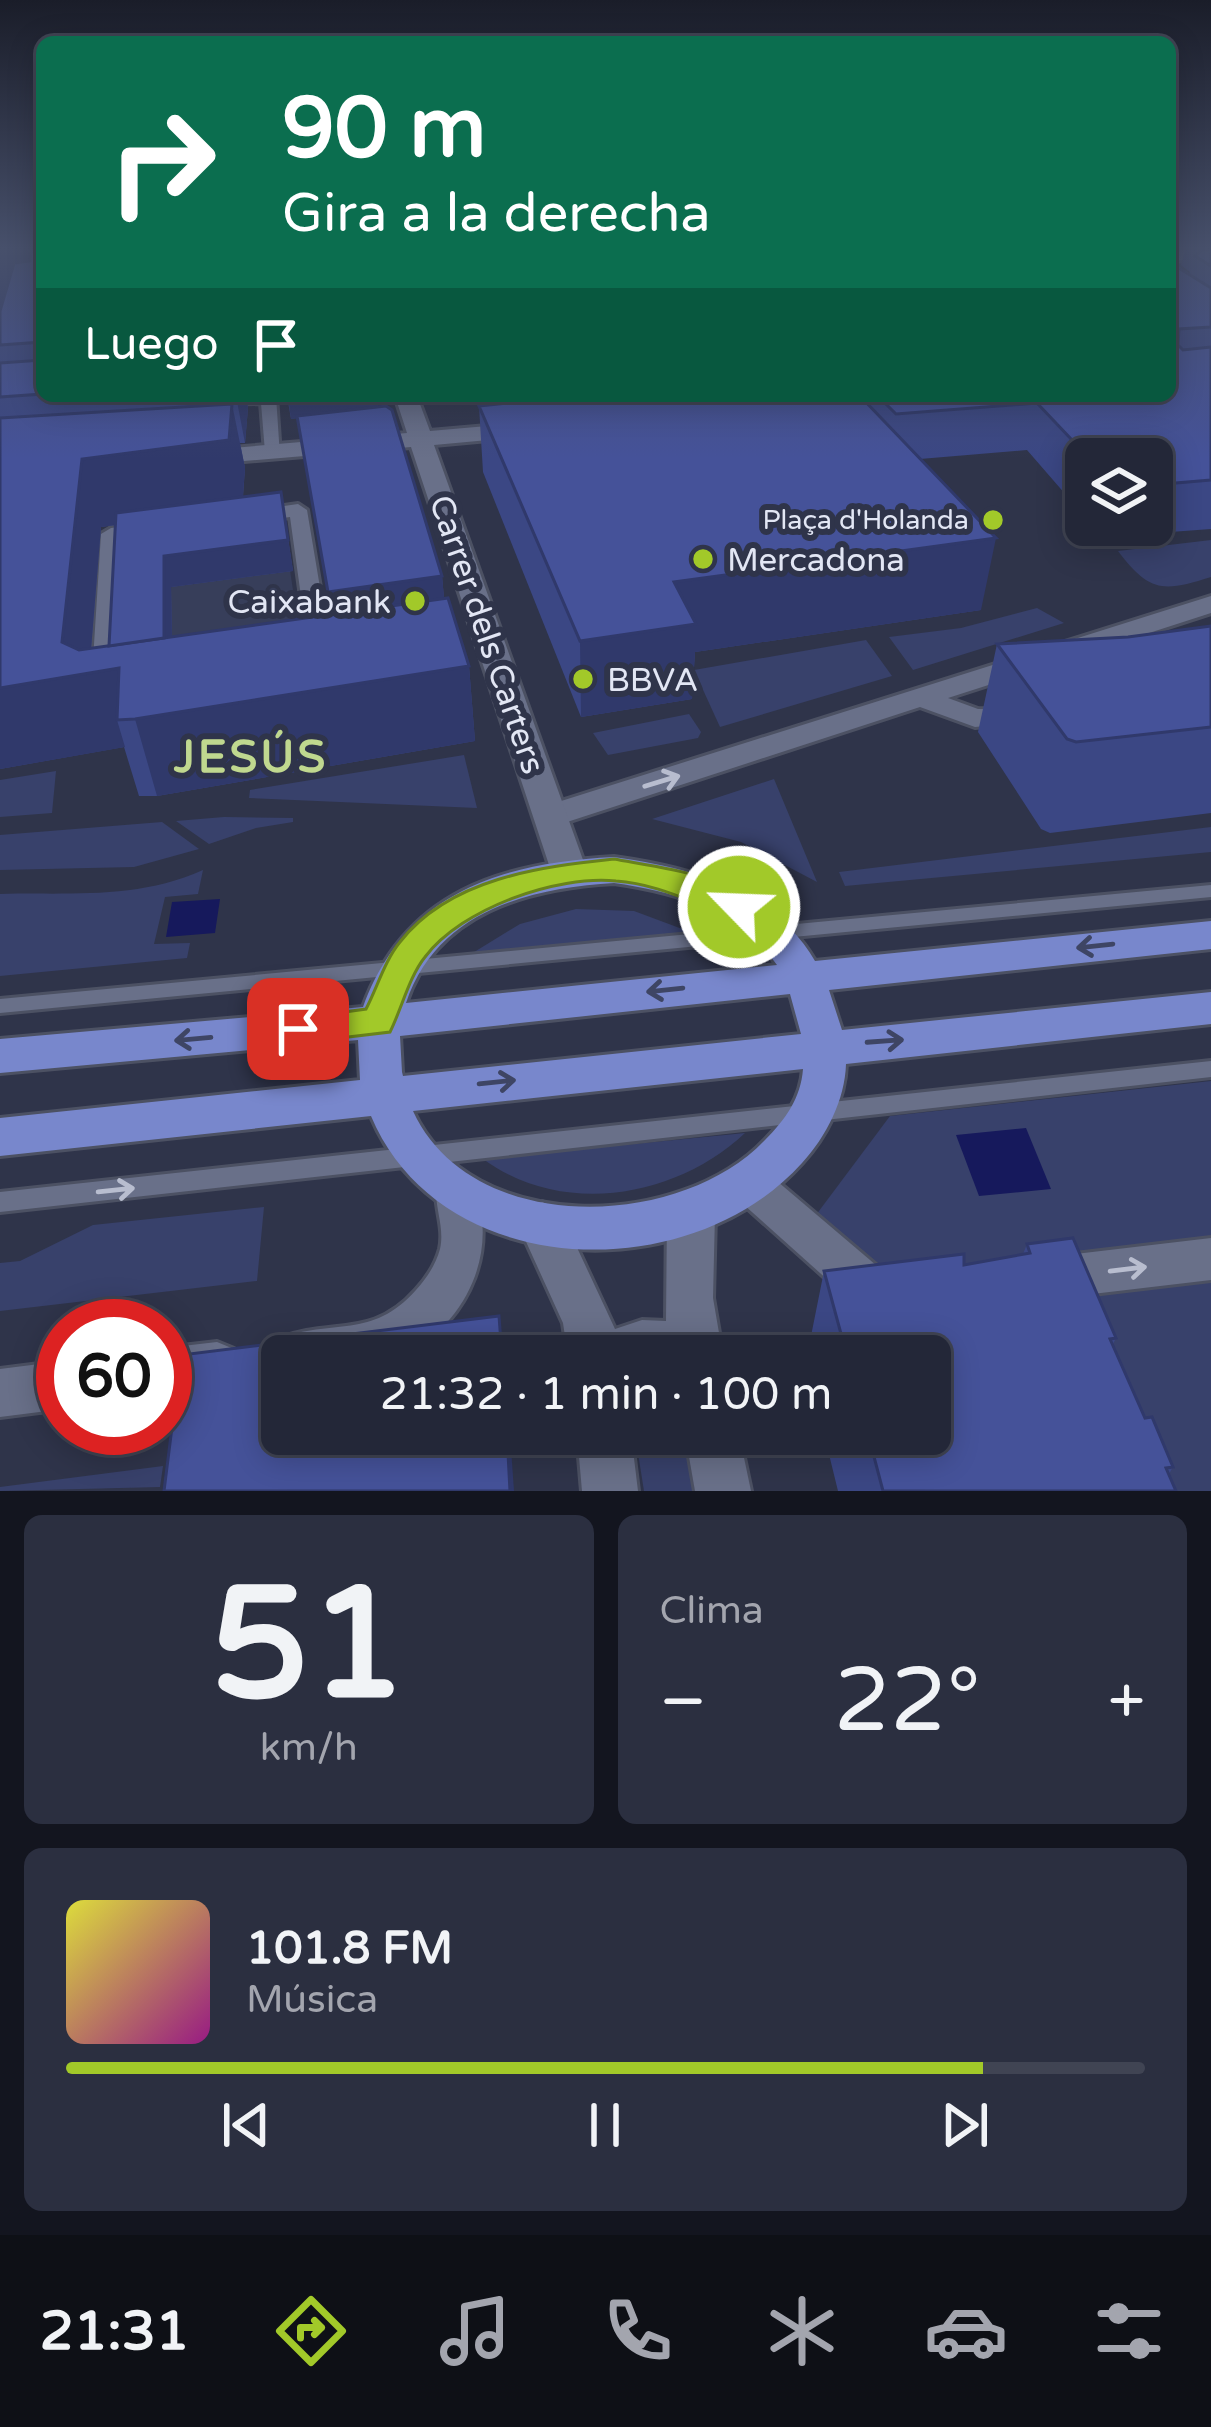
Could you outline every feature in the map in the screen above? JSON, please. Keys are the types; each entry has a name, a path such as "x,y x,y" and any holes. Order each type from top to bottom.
{"main road":[{"path":"614,869 700,888 739,907 772,932 805,975 825,1046 812,1109 776,1162 749,1184 691,1214 616,1230 542,1224 438,1174 381,1094 377,1022 400,967 412,949 455,912 490,892 569,871 614,869"},
{"path":"0,1056 377,1022 1211,935"},
{"path":"0,1137 1211,1008"}],"street":[{"path":"269,402 274,452"},
{"name":"Carrer dels Carters","path":"408,402 569,871"},
{"path":"182,459 552,428"},
{"path":"228,519 298,510 324,679"},
{"path":"102,691 110,534 157,528"},
{"path":"550,816 1205,613"},
{"path":"922,698 975,718 1060,712"},
{"path":"398,1335 415,1321 461,1261 465,1231 438,1174"},
{"path":"749,1184 884,1300 906,1298"},
{"path":"691,1214 688,1298 694,1335"},
{"path":"542,1224 583,1308 589,1335"},
{"path":"1038,1293 1211,1259"},
{"path":"192,1369 261,1361"},
{"path":"0,1393 36,1388"},
{"path":"606,1455 610,1491"},
{"path":"716,1455 723,1491"}],"lane":[{"path":"0,1006 1211,891"},
{"path":"0,1202 438,1174 812,1109 1211,1069"}],"shaded area":[{"path":"282,518 306,675 112,703 120,538"},
{"path":"1211,540 1211,577 1158,585 1139,575 1118,551 1173,546"},
{"path":"1037,608 1064,623 913,670 889,637 961,628"},
{"path":"866,640 892,676 720,727 694,670"},
{"path":"689,714 701,732 698,738 608,755 593,733"},
{"path":"464,755 477,808 249,798 250,790"},
{"path":"56,771 52,813 0,817 0,780"},
{"path":"774,779 817,882 741,842 652,819"},
{"path":"293,818 293,822 209,844 176,821"},
{"path":"162,822 199,849 134,867 0,870 0,835"},
{"path":"1211,827 1211,852 845,886 839,872"},
{"path":"203,870 198,894 165,897 154,944 190,943 187,958 0,976 0,894 128,890"},
{"path":"220,899 215,933 166,937 172,902"},
{"path":"576,909 634,911 693,933 471,954 520,924"},
{"path":"1211,1081 1211,1243 865,1285 810,1223 890,1116"},
{"path":"1026,1128 1051,1189 979,1196 956,1135"},
{"path":"745,1133 687,1172 619,1192 549,1189 483,1159"},
{"path":"264,1207 257,1281 103,1299 36,1299 36,1307 0,1311 0,1263 20,1261 93,1225"},
{"path":"1211,1264 1211,1491 1123,1491 1051,1288"},
{"path":"638,1455 689,1455 695,1491 644,1491"},
{"path":"163,1466 160,1487 0,1491 0,1487"}],"building":[{"path":"0,320 36,320 36,342 0,345"},
{"path":"1176,320 1211,320 1211,327 1179,329 1178,345 1183,350 1211,347 1211,480 1173,483 1173,438 1070,438 1037,403 896,414 884,402 1176,402"},
{"path":"36,360 36,394 0,397 0,363"},
{"path":"517,402 866,402 996,538 674,582 696,624 580,641 479,406"},
{"path":"232,404 229,440 82,459 62,642 79,650 448,598 469,666 117,720 119,668 0,688 0,418"},
{"path":"386,406 392,410 442,576 328,592 297,416"},
{"path":"281,492 288,540 164,556 164,638 109,646 116,513"},
{"path":"1211,626 1211,727 1076,742 1067,739 997,644 1128,637"},
{"path":"1073,1238 1116,1338 1110,1339 1173,1467 1166,1468 1176,1491 883,1491 874,1455 951,1455 951,1335 841,1335 824,1271 964,1254 964,1265 1030,1253 1027,1244"},
{"path":"499,1316 500,1335 344,1335"},
{"path":"261,1345 261,1455 508,1455 510,1491 164,1491 168,1455 192,1455 192,1354"}],"place":[{"name":"Plaça d'Holanda","path":"993,520"},
{"name":"Mercadona","path":"703,559"},
{"name":"Caixabank","path":"415,601"},
{"name":"BBVA","path":"583,679"}],"district":[{"name":"JESÚS","path":"251,756"}],"route":[{"path":"298,1029 377,1022 400,967 433,929 490,892 529,879 614,869 658,875 739,907"}]}
